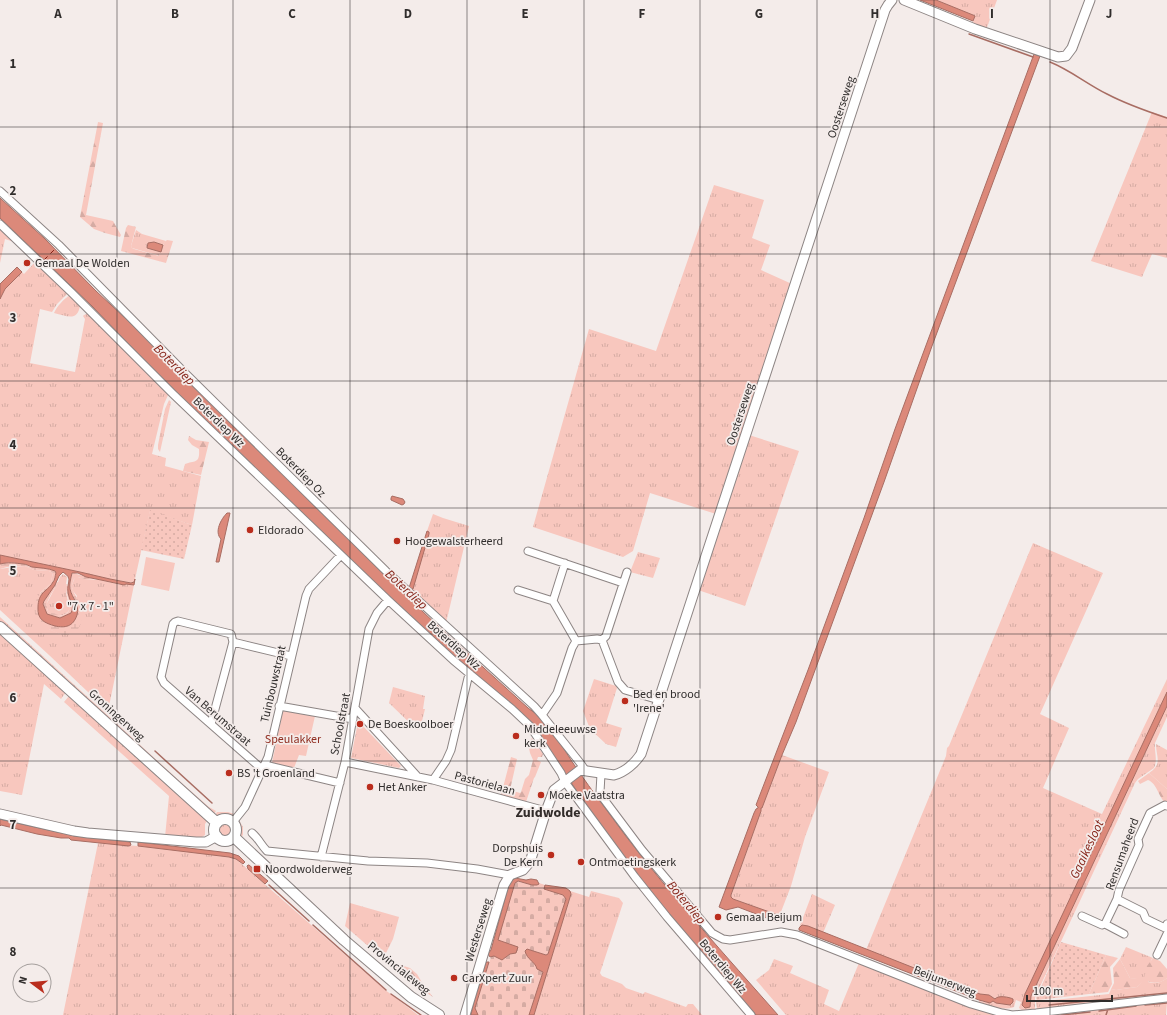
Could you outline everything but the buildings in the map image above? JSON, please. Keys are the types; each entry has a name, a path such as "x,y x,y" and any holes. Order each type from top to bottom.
{"main road":[{"name":"Groningerweg","path":"0,627 217,823"},
{"path":"225,819 233,822 236,828 234,837 223,840 216,836 215,829 217,823 225,819"},
{"name":"Provincialeweg","path":"234,837 344,940 411,997 439,1015"}],"street":[{"name":"Oosterseweg","path":"582,770 601,774 619,774 636,762 641,754 885,10 892,0"},
{"path":"904,0 975,30 1058,57 1066,56 1072,48 1090,0"},
{"name":"Boterdiep Oz","path":"0,191 64,251 186,374 386,571 542,715 581,764 582,770"},
{"name":"Boterdiep Wz","path":"0,224 388,600 530,726 566,781 635,877 667,917 751,1015"},
{"path":"528,551 623,583"},
{"name":"Tuinbouwstraat","path":"233,822 245,807 268,757 306,596 309,589 341,555"},
{"path":"553,601 565,563"},
{"path":"602,640 606,636 627,572"},
{"path":"518,590 553,601 576,641"},
{"name":"Schoolstraat","path":"322,857 345,762 369,629 377,613 388,600"},
{"name":"Van Berumstraat","path":"233,642 231,634 178,621 175,622 172,627 161,678 164,683 211,724 264,767"},
{"path":"602,640 618,682 621,686 625,690 659,700"},
{"path":"576,641 602,640"},
{"path":"542,715 557,693 572,648 576,641"},
{"path":"211,724 233,642 291,656"},
{"path":"433,780 446,761 451,750 460,706 470,674"},
{"path":"280,706 353,719"},
{"path":"355,708 419,777"},
{"name":"Pastorielaan","path":"345,762 433,780 546,812"},
{"path":"264,767 340,783"},
{"path":"252,833 267,851 368,861 427,863 477,869 510,875 523,870 530,862 554,790 582,770"},
{"name":"Beijumerweg","path":"601,774 600,792 603,798 642,850 707,927 716,936 723,940 735,940 781,932 797,935 971,1004 1012,1015 1167,998"},
{"name":"Rensumaheerd","path":"1105,924 1118,899 1119,890 1139,845 1138,839 1150,813 1165,804 1167,806"},
{"path":"0,814 88,833 196,842 206,842 216,836"},
{"name":"Westerseweg","path":"465,1015 504,885 510,875"},
{"name":"Rensumaheerd","path":"1118,899 1143,912 1146,919 1166,929 1157,955"},
{"path":"1082,916 1102,925 1105,924 1124,934"}],"green space":[{"path":"936,0 997,0 986,30 974,25 973,21 975,16"},
{"path":"1152,112 1167,117 1167,258 1152,254 1142,277 1091,261"},
{"path":"98,122 103,123 86,215 113,221 121,235 120,237 94,229 80,217"},
{"path":"714,185 764,200 752,238 770,245 761,270 792,284 716,514 650,493 633,551 623,557 533,527 589,329 656,351"},
{"path":"128,225 136,227 131,246 134,249 159,256 165,242 167,240 173,241 166,263 121,251"},
{"path":"0,227 17,243 5,239 0,263"},
{"path":"136,230 142,234 166,241 163,245 154,242 147,248 161,252 160,256 132,248 131,246"},
{"path":"36,261 68,293 57,304 52,312 40,309 30,363 75,372 85,319 83,316 89,313 169,393 164,404 152,454 166,458 165,466 201,476 192,525 150,511 133,583 0,555 0,299 5,289 22,272 24,274"},
{"path":"70,295 80,305 77,314 74,316 67,316 54,313 61,303"},
{"path":"169,400 171,402 160,452 158,445 165,409"},
{"path":"749,435 799,451 745,606 698,590"},
{"path":"189,436 196,440 209,442 201,475 183,471 185,464 196,461 199,457 199,449 192,445 188,440"},
{"path":"150,510 192,525 184,559 141,550"},
{"path":"433,514 469,526 446,623 410,589 429,534 427,531"},
{"path":"1033,543 1103,573 1040,714 1069,728 1043,788 1102,814 1167,679 1167,692 1025,994 1022,1005 1031,1005 1031,996 1167,706 1167,717 1155,743 1156,762 1154,768 1138,779 1135,783 1037,993 1035,998 1035,1010 1023,1011 1019,1008 1021,1002 1016,1000 1014,1007 1010,1008 996,1008 979,1003 979,1000 983,1002 994,1001 996,999 989,995 980,994 866,950 946,756 947,748"},
{"path":"638,552 660,558 653,578 630,572"},
{"path":"146,557 175,563 169,591 141,585"},
{"path":"16,563 30,567 40,567 53,570 56,573 53,582 51,581 53,573 49,571 34,570 25,566 0,569 0,564"},
{"path":"25,566 34,570 49,571 53,573 51,581 53,583 51,583 40,593 49,629 60,634 77,596 70,586 72,585 75,577 101,580 121,585 126,583 134,585 108,711 0,610 0,569"},
{"path":"74,573 92,579 78,577 74,579 72,585 70,585 72,574"},
{"path":"63,574 67,577 66,584 68,585 66,586 66,593 70,609 68,612 60,616 48,611 46,605 57,584 56,583"},
{"path":"51,582 53,583 39,599 42,620 76,618 77,605 70,586 72,587 82,609 79,628 73,634 62,635 56,633 45,626 35,614 37,598"},
{"path":"56,583 57,584 48,600 48,611 61,616 69,611 70,604 66,586 68,586 72,604 71,613 60,618 47,614 43,604"},
{"path":"0,617 184,785 209,807 216,811 214,814 0,624"},
{"path":"0,631 66,692 61,699 44,684 22,795 0,791"},
{"path":"594,679 616,686 617,688 606,723 622,728 616,747 606,744 590,729 583,711"},
{"path":"393,687 425,696 423,709 425,709 421,725 417,730 389,703"},
{"path":"69,696 207,821 205,824 205,835 197,840 165,837 169,796 64,702"},
{"name":"Speulakker","path":"283,710 315,716 306,756 299,755 294,768 272,763"},
{"path":"362,725 401,766 399,768 351,758 357,727"},
{"path":"532,738 543,754 542,757 538,757 537,760 541,762 526,802 501,795 511,757 517,759 510,790 521,792 525,779 529,775 533,760 528,743"},
{"path":"1156,744 1167,750 1167,789 1149,773 1156,766 1158,760"},
{"path":"782,755 829,772 805,837 791,886 779,917 778,915 733,899 731,896 761,811 761,807 762,808"},
{"path":"1149,773 1167,789 1167,804 1151,782 1148,780 1140,784 1138,781"},
{"path":"217,812 228,812 234,814 220,817 215,815"},
{"path":"238,819 243,827 243,835 241,837 238,831"},
{"path":"222,823 228,823 232,827 232,833 228,837 222,837 218,833 218,827"},
{"path":"98,843 210,854 236,859 384,989 418,1015 63,1015"},
{"path":"516,881 532,885 537,885 539,883 545,885 545,889 563,895 566,899 548,954 546,955 527,949 526,955 536,965 537,969 543,972 529,1015 478,1015 475,1008 491,957 494,956 504,959 510,954 498,940 498,937"},
{"path":"570,891 589,897 591,891 619,898 623,903 600,973 602,976 622,984 626,988 643,994 645,992 686,1007 688,1004 693,1004 702,1015 534,1015 571,894"},
{"path":"812,894 835,905 823,933 802,925 799,928"},
{"path":"350,903 399,917 393,939 383,959 345,926"},
{"path":"1061,942 1106,955 1089,994 1037,1000 1036,998"},
{"path":"1126,947 1153,958 1151,960 1148,982 1158,983 1167,978 1167,995 1037,1009 1036,1002 1109,994 1111,989 1116,990 1137,987 1144,980 1130,978 1120,959"},
{"path":"1106,955 1118,958 1110,967 1112,984 1108,992 1089,994"},
{"path":"1153,958 1160,961 1167,969 1167,978 1156,983 1145,980 1137,987 1116,990 1111,989 1114,983 1113,968 1120,959 1130,978 1144,979 1147,966"},
{"path":"383,959 410,968 417,974 433,997 407,979"},
{"path":"774,959 793,966 790,973 829,990 824,1004 839,1011 859,963 999,1015 786,1015 756,980 769,970"},
{"path":"1167,1001 1166,1015 1034,1015 1139,1005"}],"shaded area":[{"path":"920,0 936,0 975,16 973,21"},
{"path":"1034,54 1040,56 932,346 796,722 761,808 731,895 733,899 778,915 780,920 777,922 738,907 726,910 719,907 754,813 758,808 756,805 808,670 895,429"},
{"path":"0,198 44,238 96,291 140,332 399,589 440,628 543,720 595,794 643,858 778,1015 756,1015 658,901 615,848 572,784 570,778 565,774 537,734 401,608 178,395 92,306 0,218"},
{"path":"154,242 163,245 161,252 147,248 148,243"},
{"path":"17,267 22,272 5,289 0,299 0,284"},
{"path":"392,496 403,499 405,502 404,504 402,505 391,500"},
{"path":"227,513 230,513 219,562 216,562 221,539 218,529"},
{"path":"427,531 429,534 413,589 409,588"},
{"path":"0,555 131,583 134,582 135,579 134,585 124,585 86,577 78,573 72,573 70,587 78,611 71,624 65,627 59,627 48,624 42,620 38,611 40,598 54,581 55,571 24,564 0,564","holes":["63,572 69,579 68,590 72,610 71,613 60,618 47,614 43,604 59,576"]},
{"path":"1167,692 1167,706 1031,996 1030,1007 1025,1008 1022,1005 1025,994"},
{"path":"0,819 75,836 130,842 131,845 71,840 69,838 37,834 0,826"},
{"path":"138,842 230,853 239,856 245,862 243,864 236,859 229,857 138,846"},
{"path":"248,865 268,881 265,884 248,869"},
{"path":"515,878 537,880 539,884 532,885 518,881 515,883 498,940 518,947 516,953 510,954 502,960 494,956 490,957 488,954 491,950 509,884"},
{"path":"545,885 566,888 571,894 534,1015 529,1015 543,972 537,969 525,951 527,949 546,955 548,954 566,899 563,895 544,889"},
{"path":"802,925 808,926 980,994 989,995 995,999 1001,997 1009,998 1013,999 1013,1002 1010,1005 996,1003 993,1001 990,1003 979,1000 799,930"},
{"path":"486,962 489,962 475,1008 478,1015 471,1015 474,1001"}],"waterway":[{"path":"969,34 1033,57"},
{"path":"1050,62 1065,69 1114,98 1167,118"},
{"path":"155,751 212,803"},
{"path":"269,885 309,921"},
{"path":"313,925 386,990"},
{"path":"1049,1005 1167,993"},
{"path":"391,994 421,1015"},
{"path":"1145,1005 1167,1003"},
{"path":"1099,1011 1136,1006"},
{"path":"1106,1015 1108,1009"},
{"path":"1061,1015 1090,1012"}],"ferry route":[{"path":"44,260 55,249"}],"place":[{"name":"Gemaal De Wolden","path":"27,263"},
{"name":"Eldorado","path":"250,530"},
{"name":"Hoogewalsterheerd","path":"397,541"},
{"name":"\"7 x 7 - 1\"","path":"59,606"},
{"name":"Bed en brood 'Irene'","path":"625,701"},
{"name":"De Boeskoolboer","path":"360,724"},
{"name":"Middeleeuwse kerk","path":"516,736"},
{"name":"BS 't Groenland","path":"229,773"},
{"name":"Het Anker","path":"370,787"},
{"name":"Moeke Vaatstra","path":"541,795"},
{"name":"Dorpshuis De Kern","path":"551,855"},
{"name":"Ontmoetingskerk","path":"581,862"},
{"name":"Noordwolderweg","path":"257,869"},
{"name":"Gemaal Beijum","path":"718,917"},
{"name":"CarXpert Zuur","path":"454,978"}],"district":[{"name":"Zuidwolde","path":"548,812"}],"water label":[{"name":"Boterdiep","path":"175,364"},
{"name":"Boterdiep","path":"407,589"},
{"name":"Gaaikesloot","path":"1086,849"},
{"name":"Boterdiep","path":"687,902"}]}
